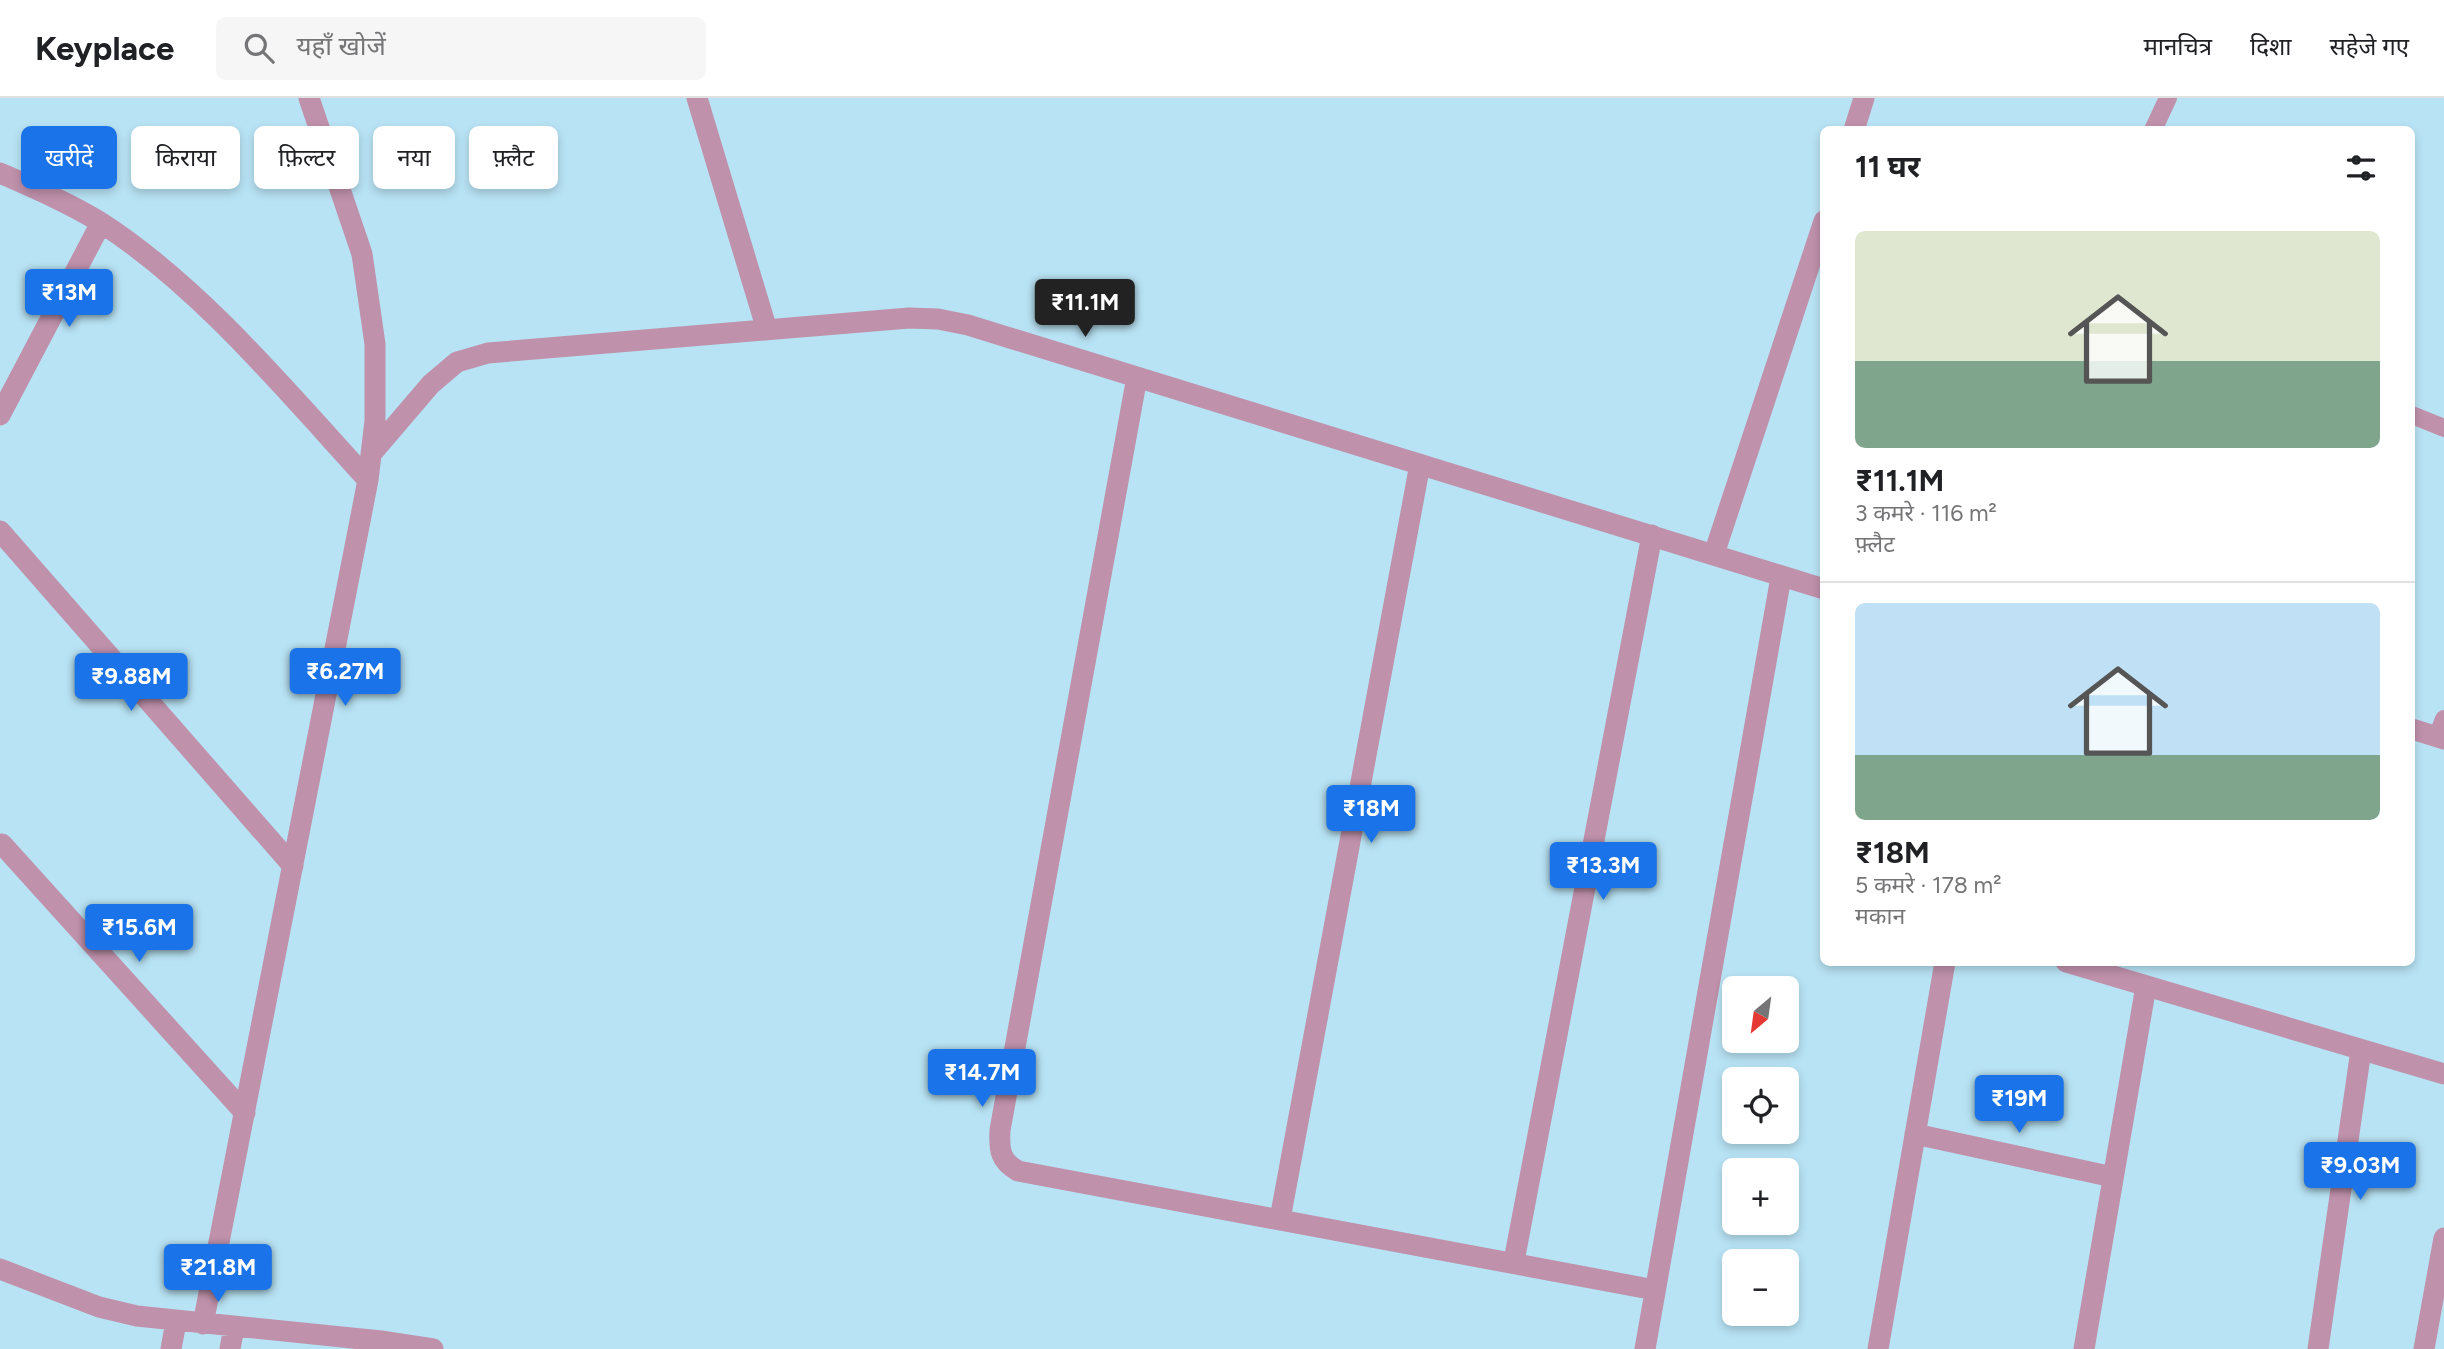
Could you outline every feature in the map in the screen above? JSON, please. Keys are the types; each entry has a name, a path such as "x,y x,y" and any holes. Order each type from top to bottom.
{"street":[{"path":"203,1324 368,480 375,421 375,344 362,254 309,98"},
{"path":"696,98 767,330"},
{"path":"1855,126 1864,98"},
{"path":"0,173 101,223 179,284 222,325 368,480"},
{"path":"0,415 101,223"},
{"path":"1714,554 1820,233"},
{"path":"372,453 431,384 457,362 488,353 938,319 1137,377 1820,588"},
{"path":"1137,377 999,1149 1006,1164 1018,1171 1514,1261 1655,1290"},
{"path":"1280,1219 1420,464"},
{"path":"0,531 293,866"},
{"path":"1514,1261 1652,535"},
{"path":"1645,1349 1781,577"},
{"path":"2415,729 2442,732"},
{"path":"1,844 245,1113"},
{"path":"1878,1349 1944,966"},
{"path":"2079,966 2444,1074"},
{"path":"2084,1349 2146,986"},
{"path":"2318,1349 2361,1050"},
{"path":"1915,1133 2113,1177"},
{"path":"2424,1349 2444,1238"},
{"path":"0,1269 99,1307 176,1322 381,1340 433,1349"},
{"path":"171,1349 176,1322"},
{"path":"230,1349 234,1327"}],"lane":[{"path":"2155,126 2168,98"},
{"path":"2415,416 2444,428"}]}
